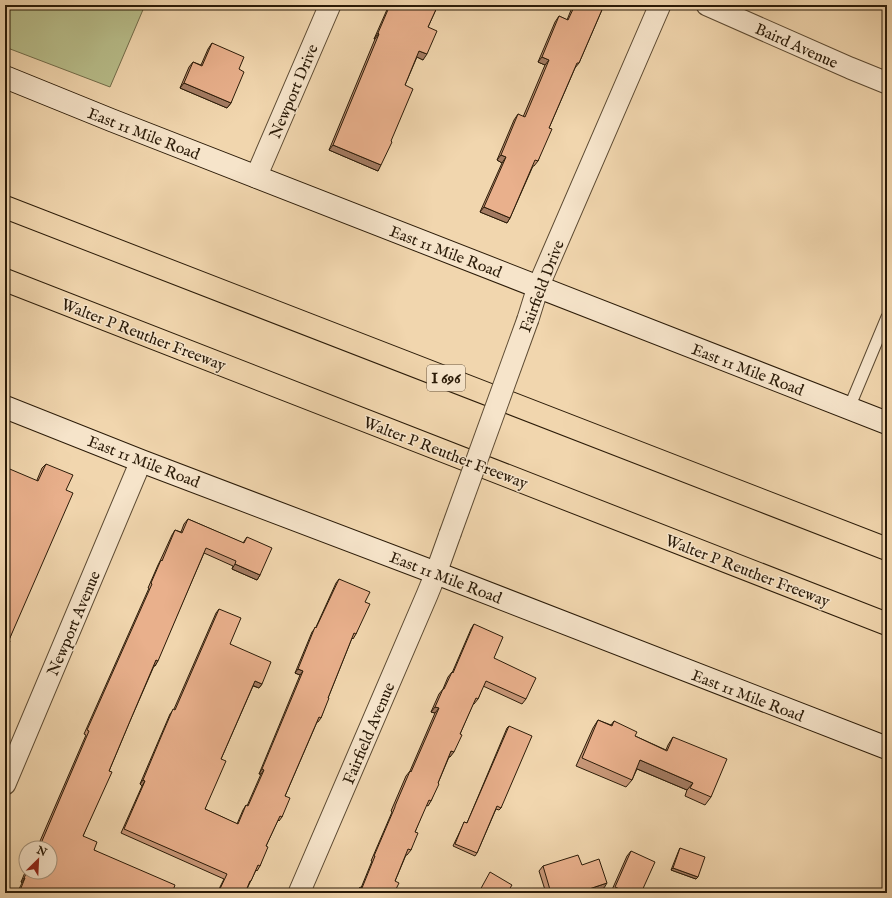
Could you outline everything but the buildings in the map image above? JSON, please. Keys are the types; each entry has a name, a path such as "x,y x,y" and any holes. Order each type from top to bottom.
{"highway":[{"name":"I 696","path":"5,207 887,549"},
{"name":"Walter P Reuther Freeway","path":"5,280 887,624"}],"main road":[{"name":"East 11 Mile Road","path":"5,77 256,177 887,423"},
{"name":"East 11 Mile Road","path":"5,407 141,461 436,573 887,748"}],"street":[{"name":"Newport Drive","path":"256,177 330,5"},
{"name":"Fairfield Drive","path":"436,573 528,319 538,287 660,5"},
{"name":"Baird Avenue","path":"707,5 887,83"},
{"name":"Newport Avenue","path":"5,784 141,461"},
{"name":"Fairfield Avenue","path":"300,893 436,573"}],"lane":[{"path":"849,408 887,317"}],"green space":[{"path":"5,5 145,5 110,87 5,47"}]}
